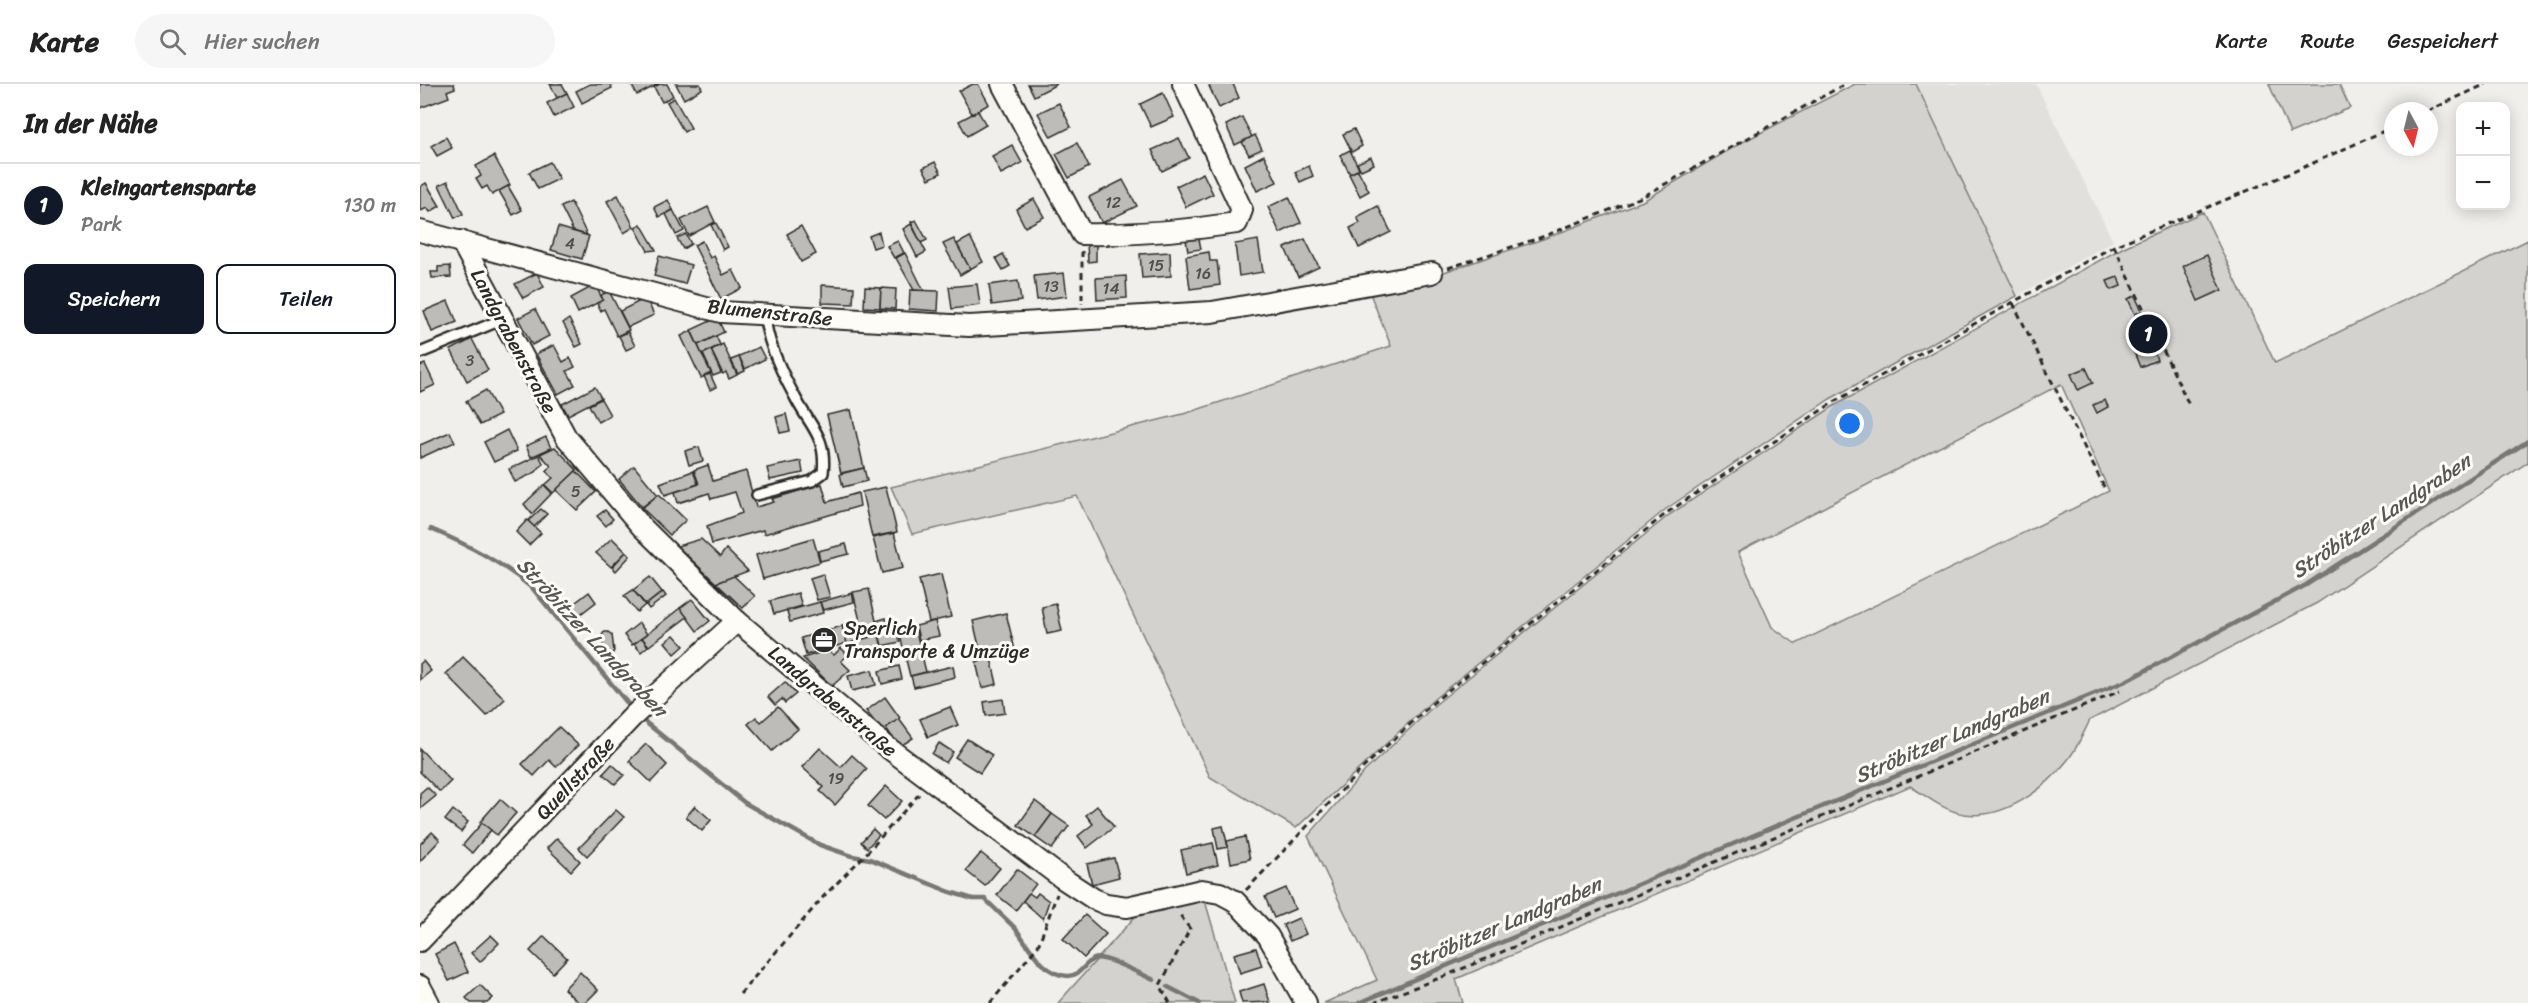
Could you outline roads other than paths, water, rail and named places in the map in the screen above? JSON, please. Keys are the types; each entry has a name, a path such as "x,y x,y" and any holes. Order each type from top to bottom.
{"street":[{"path":"1002,84 1082,234 1177,232 1237,223 1242,210 1183,84"},
{"name":"Blumenstraße","path":"420,231 721,312 969,326 1212,312 1432,273"},
{"name":"Landgrabenstraße","path":"461,241 501,320 566,437 642,528 737,621 887,747 1062,878 1106,904 1127,907 1168,899 1188,891 1202,890 1220,893 1235,901 1268,936 1306,1003"},
{"name":"Quellstraße","path":"420,941 635,714 737,621"},
{"path":"420,986 429,1003"}],"lane":[{"path":"757,495 812,481 823,473 825,458 817,432 795,398 766,329 765,315"},
{"path":"420,353 501,320"}],"waterway":[{"name":"Ströbitzer Landgraben","path":"1359,1003 1766,830 2126,681 2306,585 2528,441"},
{"name":"Ströbitzer Landgraben","path":"431,529 484,555 509,570 533,589 633,710"},
{"name":"Ströbitzer Landgraben","path":"639,717 745,803 820,845 852,856 870,859 950,892 973,899 985,899 1015,928 1037,958 1051,971 1059,975 1072,975 1094,959 1099,958 1114,962 1154,980"},
{"name":"Ströbitzer Landgraben","path":"1168,987 1199,1003"}],"place":[{"name":"Kleingartensparte","path":"2148,334"},
{"name":"Sperlich Transporte & Umzüge","path":"824,640"}]}
